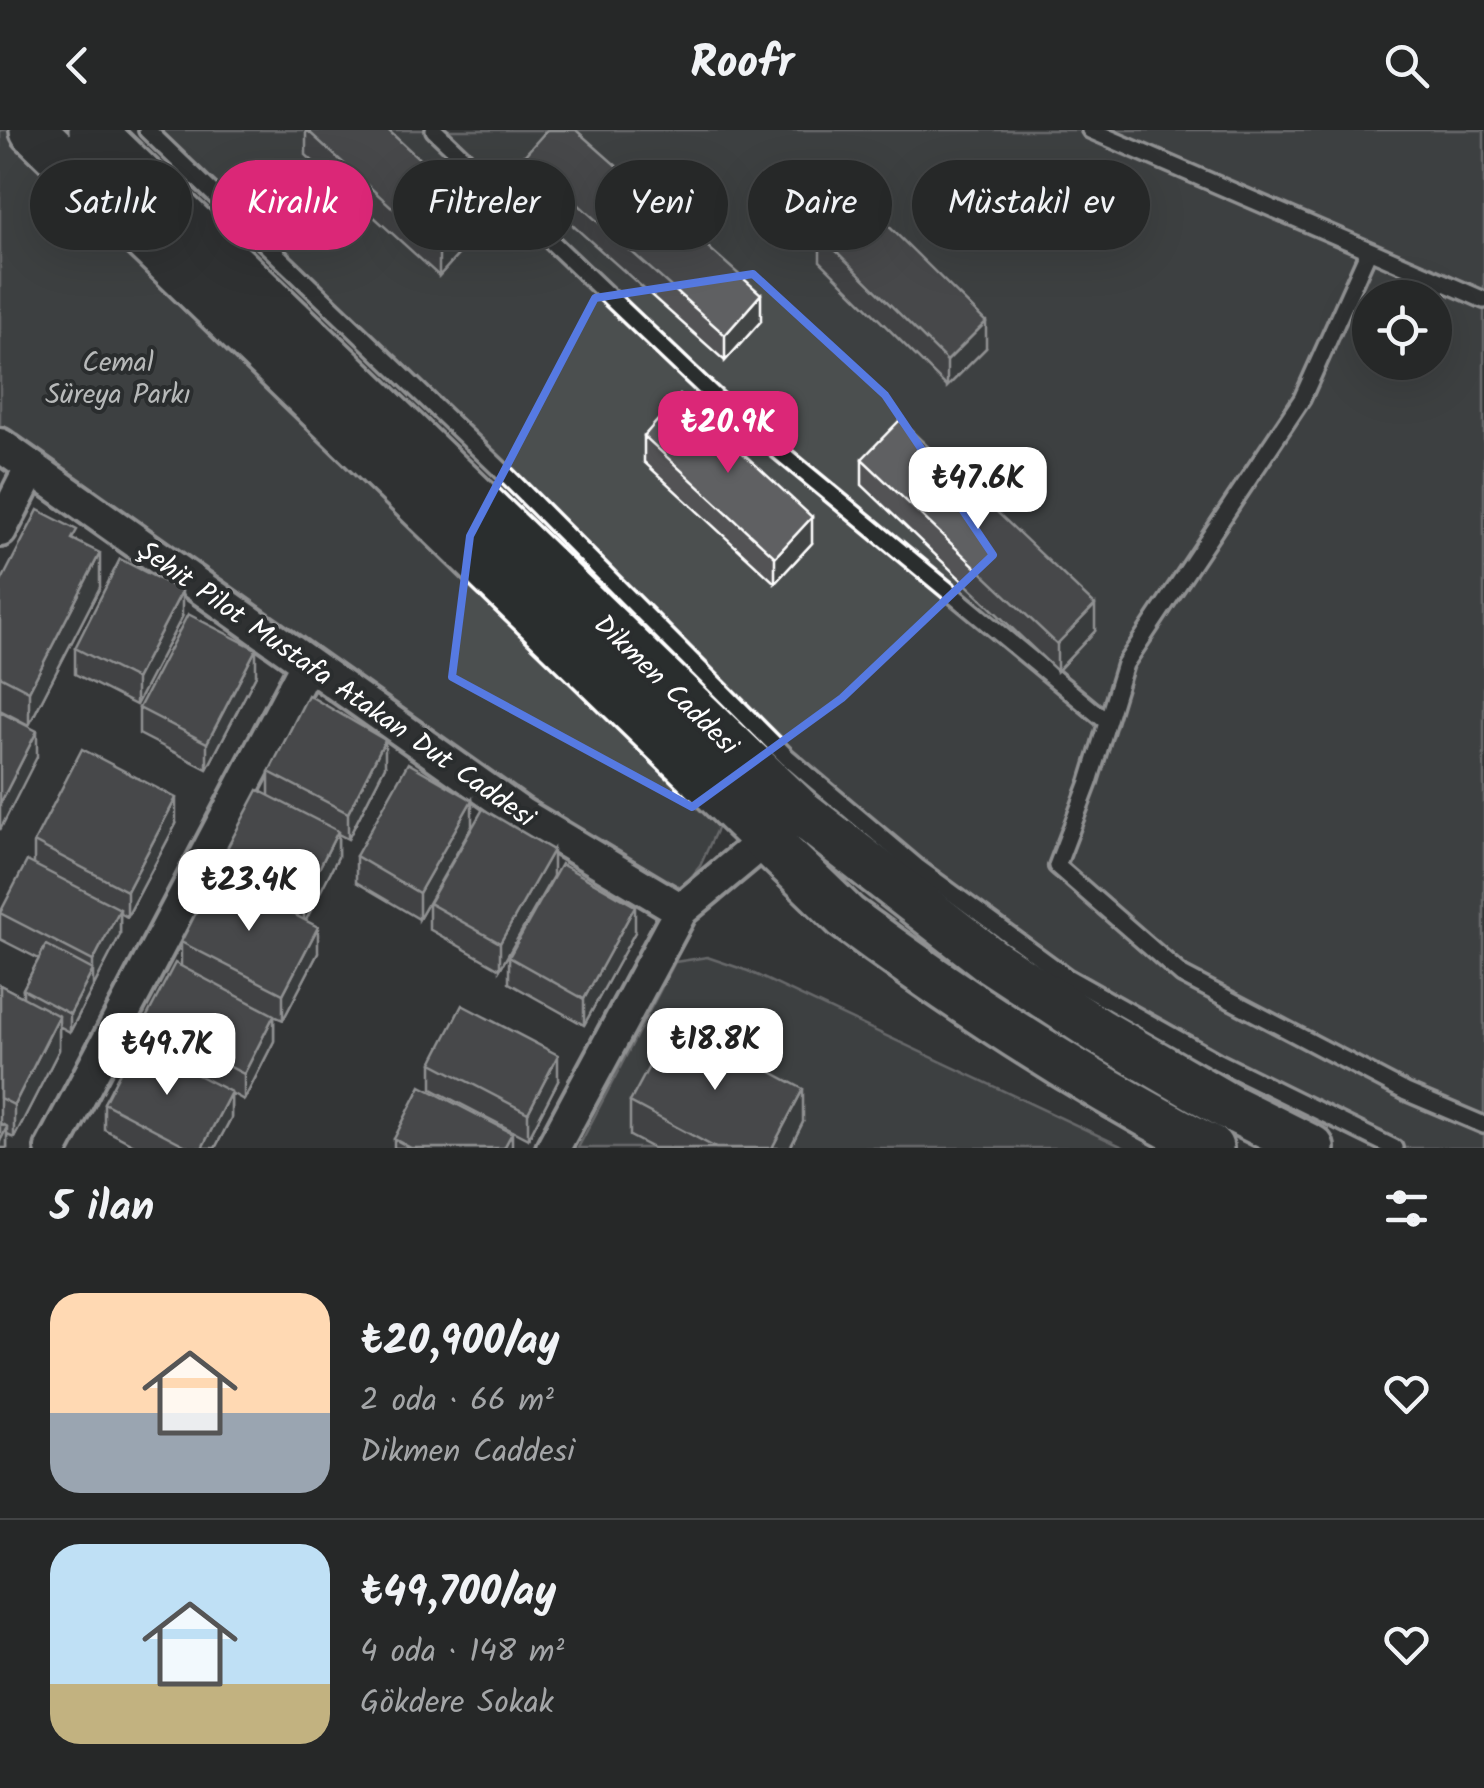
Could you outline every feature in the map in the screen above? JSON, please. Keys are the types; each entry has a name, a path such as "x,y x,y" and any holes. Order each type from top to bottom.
{"main road":[{"name":"Dikmen Caddesi","path":"33,130 846,917 965,1004 1121,1102 1210,1148"},
{"name":"Dikmen Caddesi","path":"92,130 799,811 990,960 1100,1032 1229,1107 1311,1148"},
{"path":"765,840 799,811"}],"street":[{"name":"Şehit Pilot Mustafa Atakan Dut Caddesi","path":"0,446 522,815 681,910"},
{"path":"0,530 32,469"},
{"path":"52,1148 307,664"},
{"path":"553,1148 681,910 765,840"}],"lane":[{"path":"147,130 506,475 787,757 917,867 1067,978 1217,1061 1394,1148"},
{"path":"434,130 723,405 1108,722"},
{"path":"1090,130 1484,300"},
{"path":"1369,250 1302,399 1183,570 1125,664 1057,866 1182,975 1406,1092 1484,1125"}],"highlighted area":[{"path":"753,274 885,395 993,555 842,698 692,807 452,677 470,536 595,298"}],"green space":[{"name":"Cemal Süreya Parkı","path":"0,130 33,130 63,160 30,160 30,250 155,250 725,811 700,866 674,898 529,810 0,435"},
{"path":"147,130 1484,130 1484,1148 1394,1148 1067,977 787,757 269,250 373,250 373,160 212,160 212,194 192,174 192,160 178,160"},
{"path":"707,957 748,971 1125,1148 578,1148 675,962"}],"building":[{"path":"307,130 388,130 421,160 393,160 393,208 373,190 373,160 340,160"},
{"path":"547,130 576,130 610,160 595,160 595,219 575,201 575,160 528,160 524,156"},
{"path":"892,229 986,322 947,361 835,250 892,250"},
{"path":"630,250 711,250 761,294 725,335"},
{"path":"680,395 812,517 775,557 644,436"},
{"path":"900,420 1095,605 1057,644 862,459"},
{"path":"38,510 77,530 72,539 100,553 29,691 0,676 0,584"},
{"path":"120,559 182,591 136,679 75,648"},
{"path":"188,614 256,649 207,743 139,708"},
{"path":"308,695 385,740 348,813 269,772"},
{"path":"0,712 37,731 0,804"},
{"path":"82,749 176,798 127,891 34,842"},
{"path":"408,763 472,800 419,893 356,856"},
{"path":"258,790 338,831 304,898 223,856"},
{"path":"483,809 553,850 500,943 429,903"},
{"path":"27,861 120,909 93,961 0,913"},
{"path":"561,864 635,906 584,999 509,957"},
{"path":"216,874 318,927 283,994 181,942"},
{"path":"46,945 93,970 70,1014 23,989"},
{"path":"175,963 274,1015 244,1074 144,1022"},
{"path":"0,985 59,1016 14,1105 0,1098"},
{"path":"462,1005 558,1055 528,1113 432,1063"},
{"path":"674,1020 803,1089 772,1148 716,1148 630,1102"},
{"path":"135,1043 231,1092 202,1148 190,1148 104,1103"},
{"path":"421,1086 512,1133 504,1148 411,1148 394,1139"},
{"path":"0,1123 7,1127 0,1141"}]}
